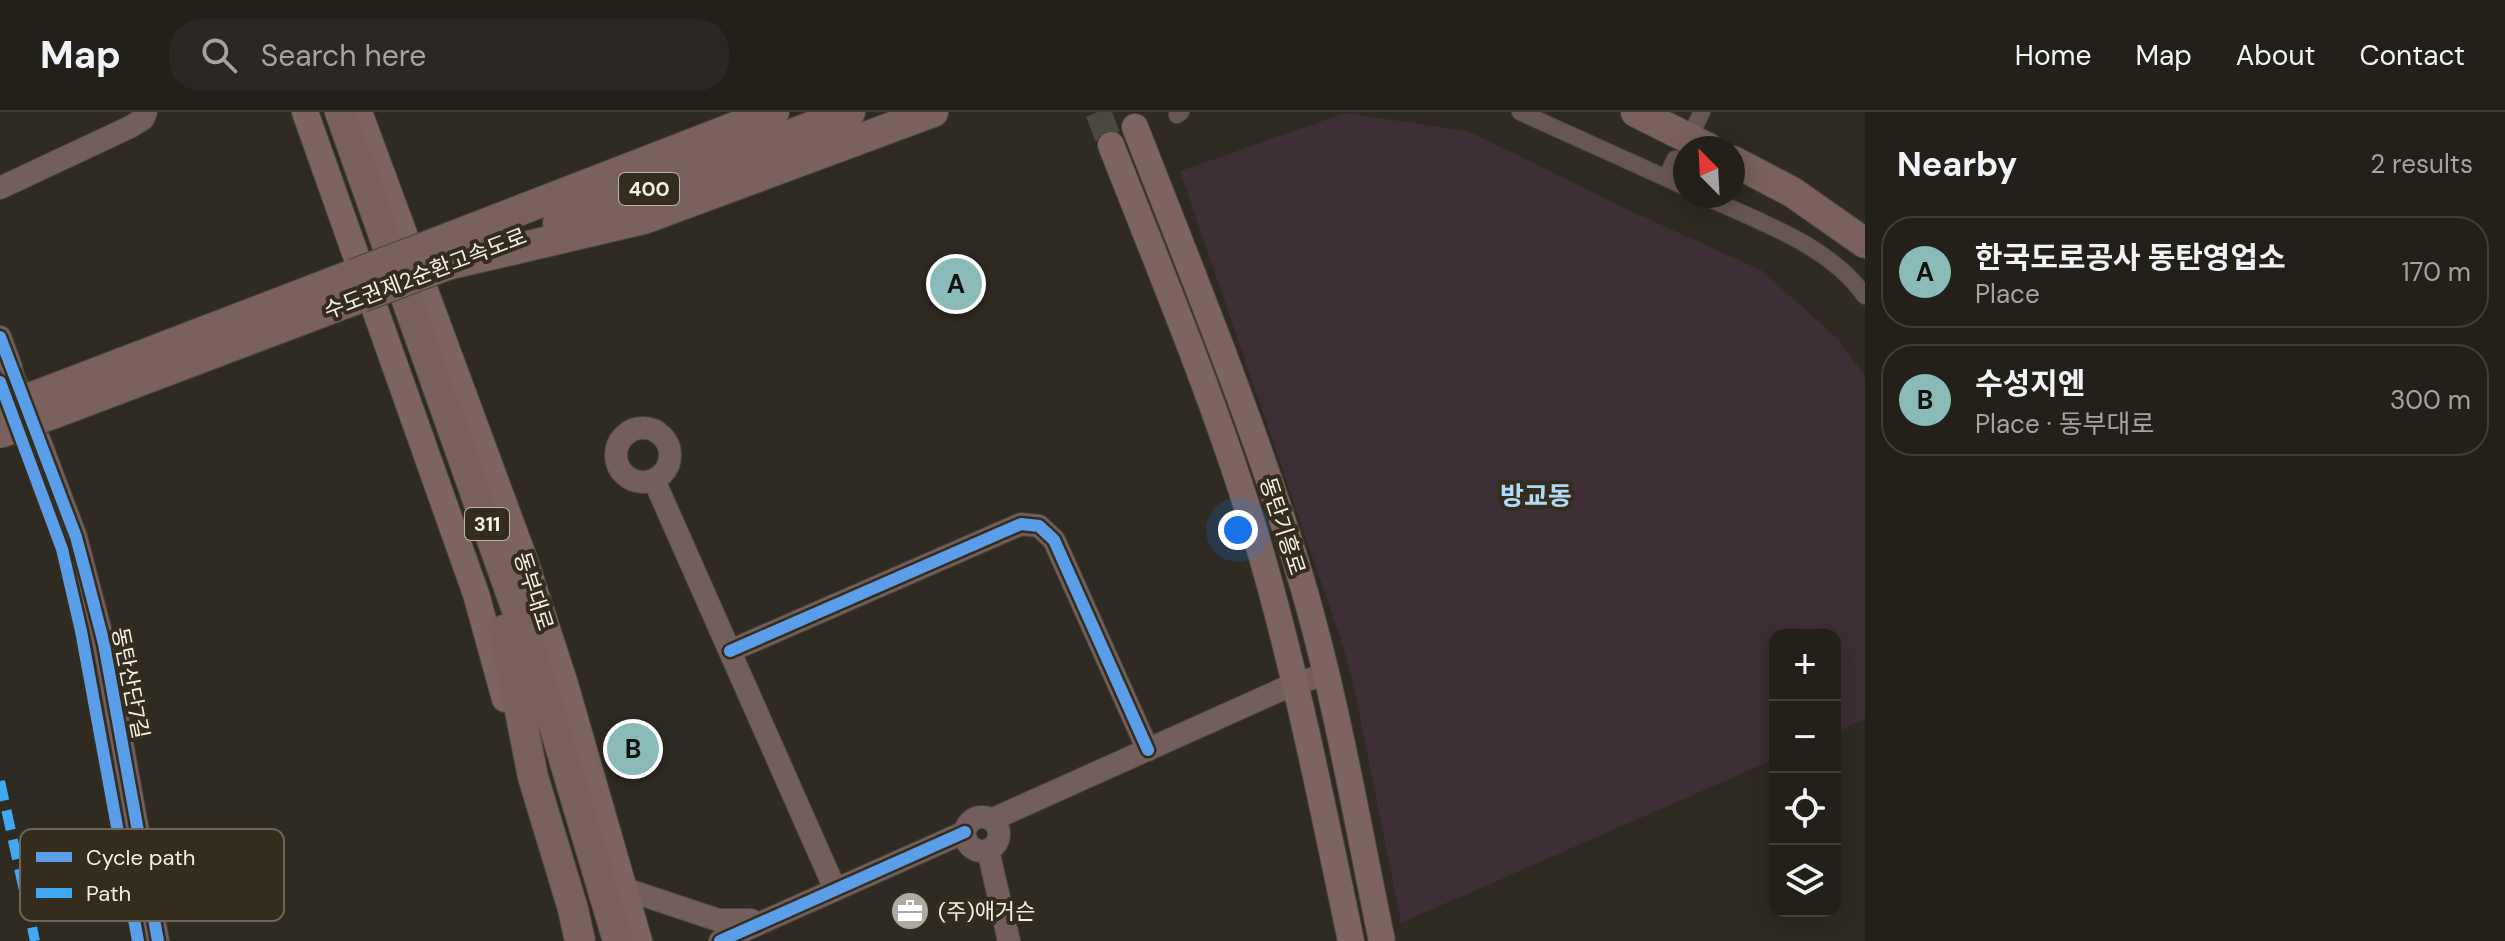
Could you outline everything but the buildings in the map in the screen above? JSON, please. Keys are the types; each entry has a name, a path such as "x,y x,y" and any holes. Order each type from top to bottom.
{"highway":[{"name":"동부대로","path":"322,112 480,549 596,941"},
{"name":"동부대로","path":"340,112 534,658 618,941"},
{"name":"수도권제2순환고속도로","path":"442,254 774,112"},
{"name":"수도권제2순환고속도로","path":"0,433 53,401 442,254 850,112"},
{"path":"442,254 644,219 933,112"},
{"path":"1636,112 1702,129"},
{"path":"1745,167 1792,192 1865,243"},
{"name":"수도권제2순환고속도로","path":"0,409 53,401"},
{"path":"504,630 533,777 573,909 578,941"},
{"path":"534,658 584,751"}],"main road":[{"path":"305,112 476,594 578,941"},
{"name":"동부대로","path":"359,112 524,558 639,941"},
{"name":"동탄기흥로","path":"1135,127 1264,466 1299,572 1325,675 1382,941"},
{"name":"동탄기흥로","path":"1111,145 1238,481 1296,683 1351,941"}],"street":[{"path":"0,188 130,127 143,119 146,112"},
{"path":"1520,112 1673,181"},
{"path":"1666,178 1673,163"},
{"path":"1729,208 1810,247 1858,286 1865,296"},
{"path":"0,337 11,367"},
{"name":"동탄산단7길","path":"39,439 76,537 104,644 138,829"},
{"path":"654,480 835,889"},
{"path":"730,651 1021,524 1039,526 1054,540 1148,750"},
{"path":"720,941 965,832 975,819 991,820 1296,683 1325,675"},
{"path":"988,850 998,838 998,828 991,820"},
{"path":"965,832 972,848 988,850"},
{"path":"988,850 1009,941"},
{"path":"625,889 718,920 732,922 768,918"},
{"name":"동탄산단7길","path":"154,921 158,941"}],"shaded area":[{"path":"1345,113 1468,131 1637,214 1761,270 1839,340 1865,377 1865,719 1841,730 1841,629 1769,629 1769,762 1401,923 1343,646 1180,171"}],"tunnel":[{"path":"1098,112 1111,145"},
{"path":"11,367 29,415"}],"marked path":[{"path":"0,781 20,872"},
{"path":"31,921 35,941"}],"cycle path":[{"path":"0,337 76,537 104,644 138,829"},
{"path":"0,382 62,549 81,631 117,829"},
{"path":"730,651 1021,524 1039,526 1054,540 1148,750"},
{"path":"720,941 965,832"},
{"path":"134,921 138,941"},
{"path":"154,921 158,941"}],"place":[{"name":"한국도로공사 동탄영업소","path":"956,284"},
{"name":"수성지엔","path":"633,749"},
{"name":"(주)애거슨","path":"910,911"}],"district":[{"name":"방교동","path":"1536,496"}]}
